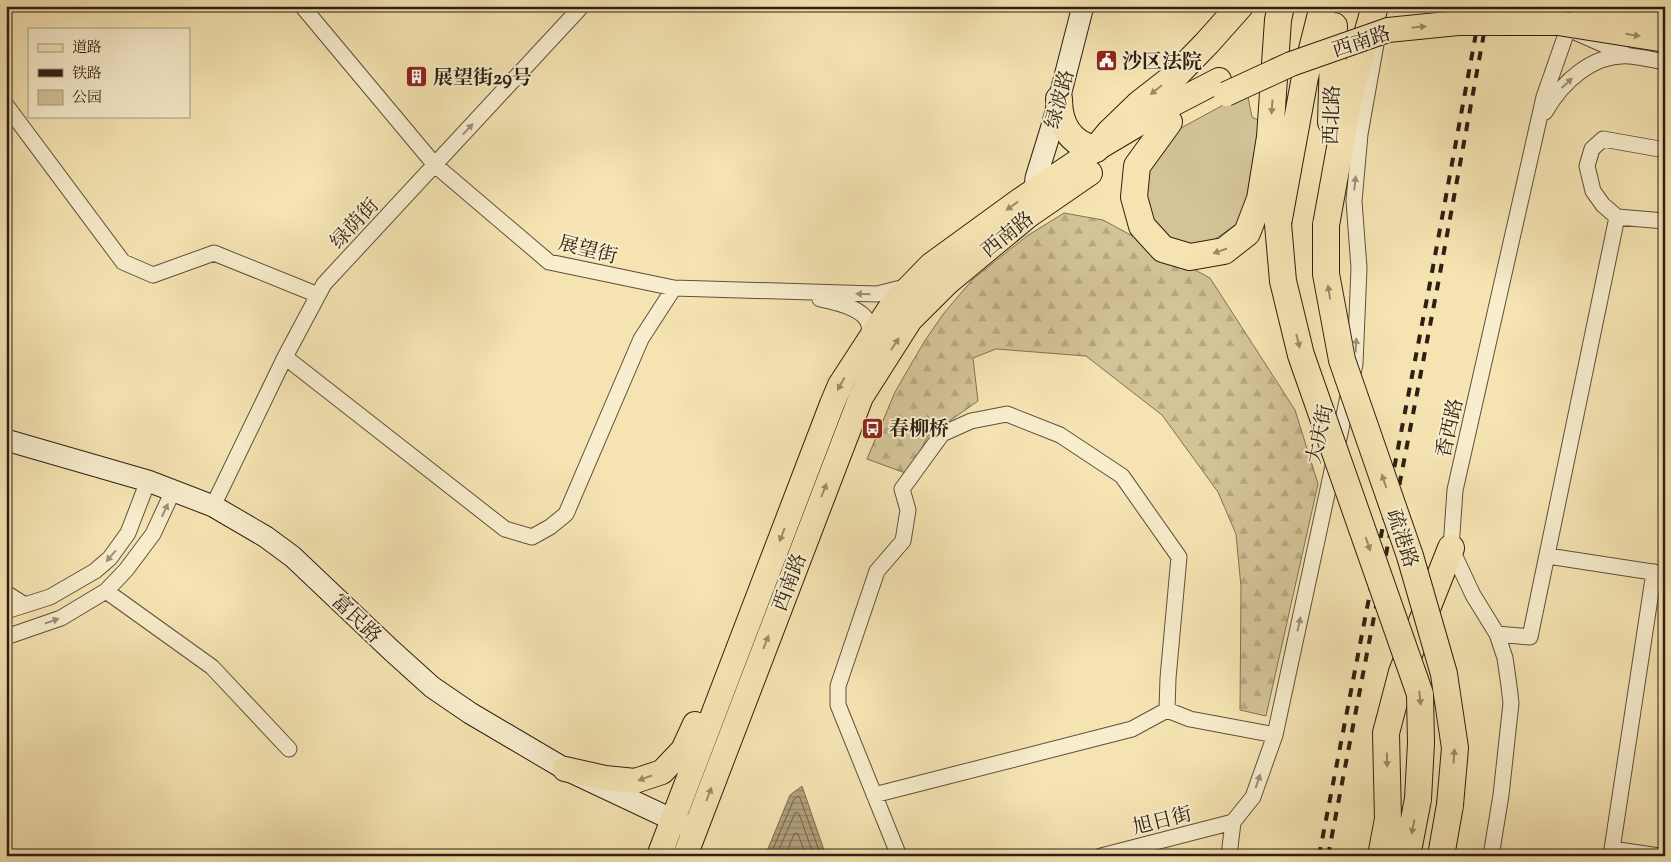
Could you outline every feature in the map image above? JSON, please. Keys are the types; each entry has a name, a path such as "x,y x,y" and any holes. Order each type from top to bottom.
{"highway":[{"path":"1059,99 1059,111 1066,130 1079,143 1096,150 1110,132 1139,104 1175,76 1240,6"},
{"path":"1169,122 1138,166 1134,197 1142,226 1163,249 1190,257 1224,251 1247,233 1260,199 1270,137 1278,20 1281,6"},
{"path":"1310,6 1299,85 1282,166 1278,224 1283,281 1301,355 1420,694 1421,743 1418,799 1407,856"},
{"name":"西北路","path":"1278,224 1304,77 1323,6"},
{"name":"西北路","path":"1326,225 1334,14 1336,6"},
{"path":"1326,225 1348,98 1356,6"},
{"path":"1348,98 1375,6"},
{"name":"疏港路","path":"1326,225 1326,274 1342,360 1410,556 1444,674 1455,748 1450,805 1441,856"},
{"path":"1381,856 1388,819 1386,733 1402,672 1451,548"}],"main road":[{"name":"西南路","path":"685,856 854,413 861,397 910,320 947,283 1029,215 1135,142 1285,49 1384,14 1462,6"},
{"path":"1581,6 1665,19"},
{"name":"西南路","path":"659,856 840,385 892,305 931,265 1096,150 1165,108 1388,30 1458,23 1558,23 1665,40"},
{"path":"565,769 605,778 635,781 662,772 683,750 705,703 735,658"}],"street":[{"name":"展望街","path":"302,6 435,165 549,262 674,288 877,294 911,286"},
{"name":"绿荫街","path":"213,506 324,284 582,6"},
{"name":"绿波路","path":"1035,191 1036,178 1053,123 1083,6"},
{"name":"大庆街","path":"1233,822 1253,797 1275,735 1355,364 1359,268 1354,201 1360,134 1382,6"},
{"name":"香西路","path":"1491,856 1502,795 1510,703 1505,658 1497,634 1473,595 1451,548 1455,490 1544,97 1569,29 1575,6"},
{"path":"1569,29 1620,6"},
{"path":"1569,29 1629,56 1665,62"},
{"path":"1539,122 1561,88 1575,76 1592,64 1611,58 1629,56"},
{"path":"6,105 122,262 153,275 214,253 318,295"},
{"path":"1665,150 1603,139 1592,149 1587,166 1593,191 1603,205 1617,217 1665,221"},
{"path":"1497,634 1530,637 1617,217"},
{"path":"286,357 505,529 532,537 550,527 566,514 641,339 674,288"},
{"path":"782,292 829,301 850,307 863,314 869,324 869,341"},
{"path":"898,856 838,705 838,686 877,571 903,541 908,510 902,489 942,434 971,421 1007,414 1060,435 1122,476 1179,558 1168,678 1167,710"},
{"name":"富民路","path":"6,440 148,481 213,506 266,537 293,557 391,650 432,686 470,713 565,769 695,830"},
{"path":"6,610 50,598 95,571 110,558 128,533 148,481"},
{"path":"6,637 60,618 106,591 126,570 153,534 173,491"},
{"path":"1548,556 1659,573 1612,852 1659,856"},
{"path":"106,591 212,666 289,749"},
{"path":"6,593 25,605"},
{"path":"874,795 1132,729 1167,710 1190,719 1275,735"},
{"path":"1229,856 1233,822"},
{"name":"旭日街","path":"1101,856 1233,822"}],"green space":[{"path":"1247,92 1252,117 1264,123 1248,198 1238,223 1211,242 1193,247 1170,238 1153,225 1143,203 1151,154 1181,128"},
{"path":"1064,213 1103,220 1210,278 1295,410 1318,484 1266,716 1240,710 1241,587 1236,534 1218,492 1162,415 1086,356 996,349 973,358 978,401 928,436 908,474 867,459 895,392 924,342 944,313 973,279 1027,236"}],"water":[{"path":"802,786 826,856 765,856 790,795"}],"railway":[{"path":"1319,856 1430,283 1481,6"},
{"path":"1328,856 1438,284 1489,6"}],"place":[{"name":"沙区法院","path":"1106,61"},
{"name":"展望街29号","path":"417,77"},
{"name":"春柳桥","path":"873,428"}]}
